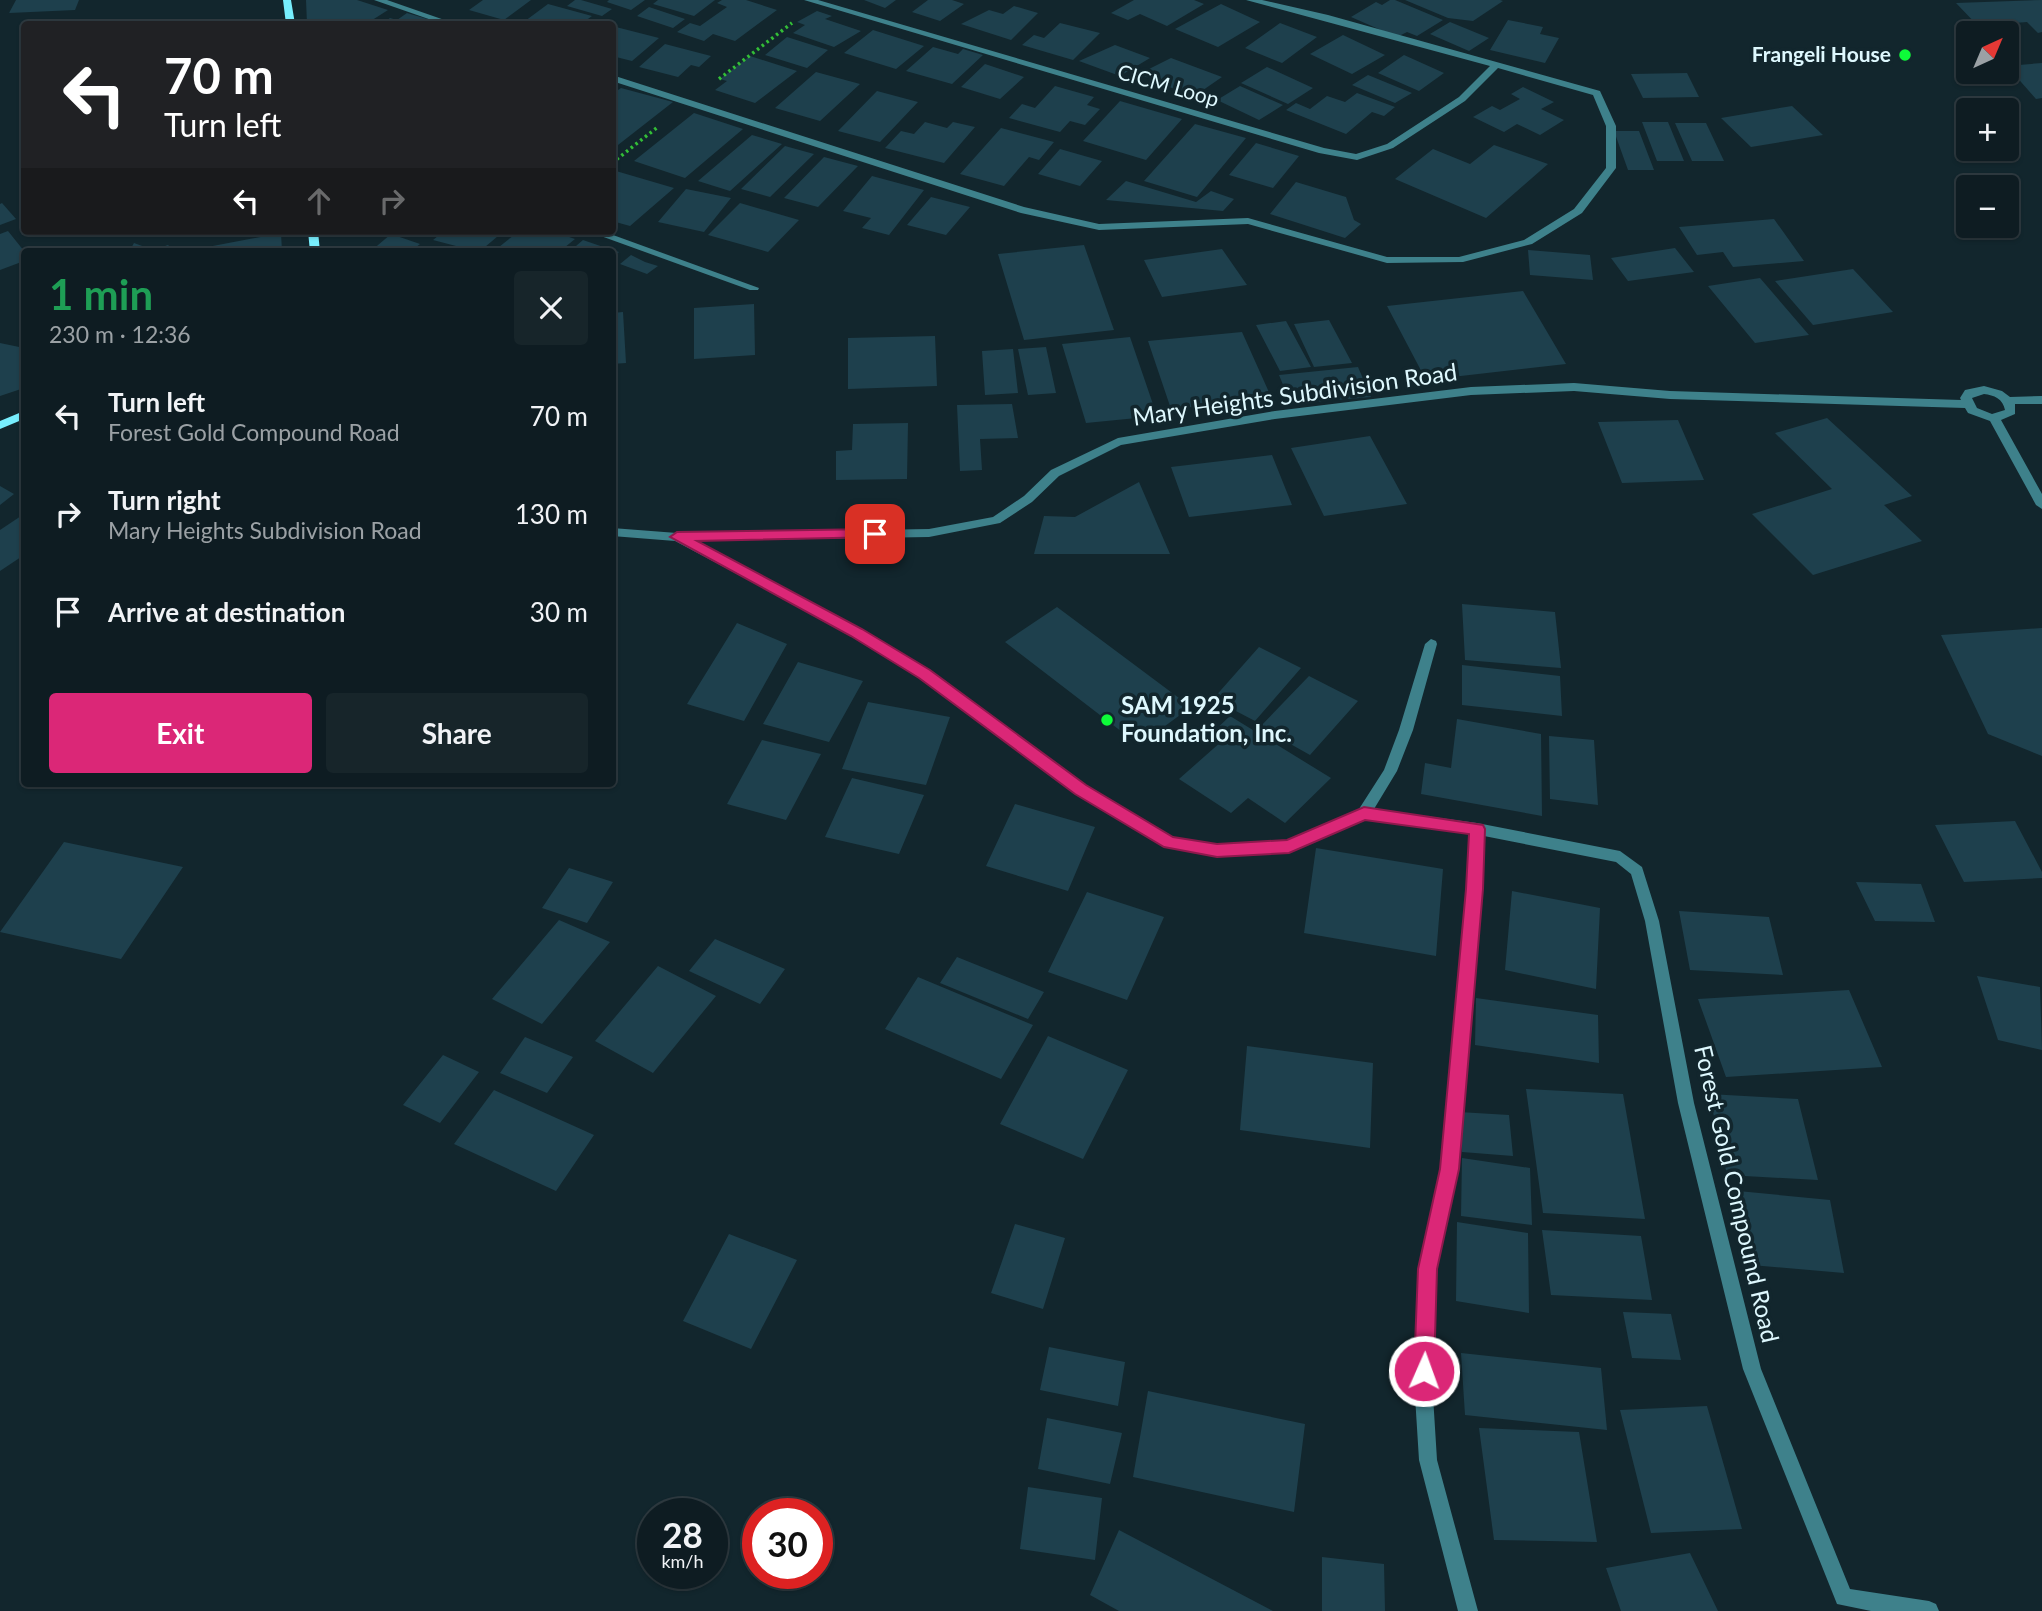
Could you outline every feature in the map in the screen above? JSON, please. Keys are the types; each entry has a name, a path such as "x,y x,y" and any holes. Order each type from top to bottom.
{"main road":[{"path":"287,0 290,21"},
{"path":"0,425 21,416"}],"street":[{"path":"378,0 442,21"},
{"name":"CICM Loop","path":"808,0 1323,151 1357,157 1390,146 1462,99 1495,66"},
{"path":"616,79 1021,210 1099,227 1248,221 1387,260 1459,260 1528,242 1578,211 1611,167 1611,126 1597,93 1325,17 1250,0"},
{"path":"604,235 754,288"},
{"name":"Mary Heights Subdivision Road","path":"616,532 677,537 929,533 996,520 1028,499 1055,473 1118,442 1275,415 1471,391 1574,387 1670,395 1967,404"},
{"path":"2009,401 2011,411 2003,418 1972,411 1967,404 1969,393 1984,390 1994,392 2009,401 2042,400"},
{"path":"1994,418 2042,505"},
{"path":"677,537 769,584 913,667 1080,789 1170,842 1217,850 1289,847 1364,813 1390,771 1406,730 1431,644"},
{"name":"Forest Gold Compound Road","path":"1364,813 1477,829 1620,858 1637,871 1652,921 1686,1103 1752,1369 1844,1597 1929,1611"},
{"path":"1468,1611 1428,1460 1424,1396 1427,1269 1450,1169 1475,889 1477,829"}],"building":[{"path":"16,0 79,0 75,10 9,13"},
{"path":"306,0 357,0 388,10 371,21 307,21"},
{"path":"483,0 531,0 504,20 469,10"},
{"path":"575,0 612,9 602,16 567,6"},
{"path":"645,0 631,10 607,2"},
{"path":"658,0 715,0 694,16 653,4"},
{"path":"722,0 746,0 777,10 735,41 713,34 704,41 677,32 690,23 700,26 727,7 717,3"},
{"path":"864,0 896,0 885,8"},
{"path":"928,0 952,0 964,4 940,21 912,12"},
{"path":"1134,0 1194,0 1204,4 1167,26 1140,14 1128,20 1111,13"},
{"path":"1390,0 1443,20 1417,36 1407,32 1397,37 1351,17 1376,2 1382,5"},
{"path":"1405,0 1503,1 1473,21 1448,18"},
{"path":"2042,0 2042,32 2038,33 2027,22 1973,21 1956,3"},
{"path":"548,4 592,16 585,21 525,21"},
{"path":"1221,4 1260,22 1218,47 1175,29"},
{"path":"1014,6 1038,13 1011,40 961,24 989,10 1003,14"},
{"path":"649,7 685,19 673,28 637,16"},
{"path":"817,11 832,16 825,19 861,31 834,47 793,33 805,25 797,22"},
{"path":"407,13 434,21 386,21 390,18 397,20"},
{"path":"1508,20 1543,27 1540,34 1559,38 1545,63 1490,50"},
{"path":"1450,22 1489,38 1469,51 1430,34"},
{"path":"1060,23 1100,33 1073,60 1022,45 1034,35 1044,38"},
{"path":"1280,23 1317,37 1282,63 1245,48"},
{"path":"616,27 659,38 632,61 616,57"},
{"path":"873,30 924,46 896,69 844,53"},
{"path":"1343,35 1385,55 1352,74 1310,54"},
{"path":"787,37 828,50 807,68 765,55"},
{"path":"665,44 711,56 699,67 691,65 678,77 639,67"},
{"path":"1115,45 1150,58 1120,76 1079,61"},
{"path":"933,47 958,54 963,49 983,55 952,84 906,71"},
{"path":"1404,55 1444,73 1419,91 1378,73"},
{"path":"750,56 797,71 755,103 715,90 727,81 720,79"},
{"path":"1171,58 1222,77 1193,97 1139,74"},
{"path":"2042,63 2042,98 2036,99 2020,81 2020,65"},
{"path":"985,64 1024,77 1000,99 961,87"},
{"path":"1267,67 1313,88 1288,104 1241,83"},
{"path":"816,72 860,84 820,121 775,108"},
{"path":"1687,73 1699,97 1643,98 1631,74"},
{"path":"1368,75 1412,93 1395,103 1352,85"},
{"path":"1055,86 1094,97 1087,105 1100,109 1085,125 1070,121 1060,132 1009,118 1022,104 1035,108"},
{"path":"1240,86 1283,105 1259,120 1217,100"},
{"path":"1523,87 1554,102 1541,109 1564,120 1540,135 1517,124 1504,132 1473,117 1492,106 1500,110 1520,99 1511,94"},
{"path":"621,88 673,102 616,145 616,91"},
{"path":"877,91 918,102 880,142 838,131"},
{"path":"1357,93 1395,107 1384,116 1372,112 1346,134 1286,110 1296,103 1310,109 1327,96 1345,102"},
{"path":"1120,101 1182,119 1146,160 1083,141"},
{"path":"1792,106 1823,135 1751,147 1721,118"},
{"path":"694,113 743,129 685,178 634,161"},
{"path":"925,122 947,128 953,122 975,127 944,163 885,148 901,131 914,134"},
{"path":"1642,122 1668,122 1684,161 1657,161"},
{"path":"1675,123 1706,123 1724,161 1692,161"},
{"path":"1195,124 1246,138 1197,197 1144,181"},
{"path":"1001,128 1054,142 1039,160 1029,157 1004,186 960,174"},
{"path":"1614,131 1639,131 1654,170 1628,170"},
{"path":"752,135 782,144 730,191 698,181"},
{"path":"1256,143 1299,156 1273,188 1229,175"},
{"path":"1494,145 1548,164 1486,218 1395,179 1433,149 1470,164"},
{"path":"785,146 814,154 770,197 741,189"},
{"path":"1060,149 1102,161 1080,186 1038,174"},
{"path":"824,157 858,166 818,207 784,198"},
{"path":"616,171 674,188 630,226 616,222"},
{"path":"872,176 924,190 889,235 862,228 871,218 843,211"},
{"path":"1126,181 1196,202 1211,191 1234,199 1223,211 1106,200"},
{"path":"1296,182 1346,197 1354,220 1361,224 1345,238 1270,214"},
{"path":"686,189 731,198 704,232 658,222"},
{"path":"931,197 970,207 946,235 907,225"},
{"path":"740,203 799,220 768,252 708,235"},
{"path":"0,204 16,219 0,225"},
{"path":"1774,219 1804,261 1733,267 1723,252 1697,255 1679,227"},
{"path":"8,231 22,248 21,262 0,270 0,234"},
{"path":"270,235 281,235 282,248 202,248"},
{"path":"390,235 420,244 415,248 375,248"},
{"path":"439,235 499,235 484,248 464,248 433,240"},
{"path":"514,235 564,235 575,239 564,248 498,248"},
{"path":"583,240 607,248 574,248"},
{"path":"134,243 148,248 131,248"},
{"path":"1084,245 1114,330 1024,340 998,254"},
{"path":"1675,248 1694,272 1628,281 1611,258"},
{"path":"1222,249 1247,285 1162,297 1144,260"},
{"path":"1528,250 1590,255 1593,280 1530,275"},
{"path":"631,255 658,266 647,274 620,264"},
{"path":"1853,269 1893,312 1813,325 1775,281"},
{"path":"1760,278 1809,335 1755,343 1708,286"},
{"path":"1523,291 1566,364 1426,380 1387,306"},
{"path":"754,304 755,355 694,359 694,308"},
{"path":"623,312 626,363 616,364 616,313"},
{"path":"1329,320 1352,363 1314,367 1294,324"},
{"path":"1286,321 1311,367 1280,371 1256,325"},
{"path":"1242,332 1272,399 1171,409 1148,341"},
{"path":"935,336 937,386 848,389 848,338"},
{"path":"1130,337 1157,416 1086,423 1062,344"},
{"path":"0,343 21,347 21,389 0,396"},
{"path":"1046,347 1056,393 1028,395 1018,349"},
{"path":"1013,349 1018,393 985,395 982,351"},
{"path":"1358,367 1371,397 1291,404 1279,375"},
{"path":"1012,404 1018,438 980,439 982,470 960,471 957,405"},
{"path":"1827,418 1912,496 1884,505 1922,541 1813,575 1752,514 1832,489 1775,433"},
{"path":"1678,420 1704,480 1622,483 1598,422"},
{"path":"908,423 907,479 836,480 836,451 852,450 853,424"},
{"path":"1370,436 1407,504 1324,516 1291,448"},
{"path":"1272,455 1292,505 1189,517 1171,467"},
{"path":"1139,482 1170,554 1034,554 1044,516 1075,517"},
{"path":"0,486 14,494 0,505"},
{"path":"21,516 21,557 0,571 0,530"},
{"path":"1462,604 1555,612 1561,668 1465,660"},
{"path":"1057,607 1191,707 1139,745 1005,642"},
{"path":"737,623 787,644 744,721 687,704"},
{"path":"2042,628 2042,756 1988,734 1941,635"},
{"path":"1259,647 1301,668 1255,721 1213,699"},
{"path":"798,662 863,681 829,742 763,724"},
{"path":"1462,665 1560,676 1562,716 1462,705"},
{"path":"1309,676 1358,701 1310,755 1260,727"},
{"path":"868,702 950,717 926,785 842,769"},
{"path":"1230,716 1331,778 1285,823 1248,798 1231,813 1179,779 1222,741 1211,734"},
{"path":"1457,719 1541,734 1542,816 1421,794 1425,763 1451,768"},
{"path":"1549,736 1594,740 1598,805 1550,799"},
{"path":"762,740 821,754 786,820 727,804"},
{"path":"852,778 924,795 899,854 825,837"},
{"path":"1015,804 1095,827 1068,891 986,866"},
{"path":"2015,821 2042,872 2042,878 1964,882 1935,825"},
{"path":"64,842 183,867 121,959 0,932"},
{"path":"1316,848 1443,869 1436,956 1304,933"},
{"path":"569,868 613,882 587,923 542,908"},
{"path":"1856,882 1921,884 1935,922 1875,921"},
{"path":"1512,891 1600,908 1596,989 1505,970"},
{"path":"1087,892 1164,917 1127,1000 1048,972"},
{"path":"1679,911 1769,917 1783,975 1690,970"},
{"path":"559,920 610,942 542,1024 492,999"},
{"path":"715,939 785,969 760,1004 689,971"},
{"path":"957,957 1044,992 1028,1019 940,983"},
{"path":"658,966 716,996 653,1073 595,1041"},
{"path":"1977,976 2040,987 2042,1050 1998,1040"},
{"path":"918,977 1033,1025 1001,1079 885,1029"},
{"path":"1849,990 1882,1067 1726,1077 1698,999"},
{"path":"1476,998 1598,1015 1599,1063 1475,1045"},
{"path":"1048,1036 1128,1070 1083,1159 1000,1124"},
{"path":"525,1037 573,1057 547,1093 500,1073"},
{"path":"1247,1046 1373,1063 1370,1148 1240,1130"},
{"path":"443,1055 479,1072 440,1123 403,1105"},
{"path":"1526,1089 1623,1094 1645,1219 1543,1213"},
{"path":"494,1090 594,1135 556,1191 454,1144"},
{"path":"1709,1094 1798,1099 1818,1180 1727,1175"},
{"path":"1459,1112 1509,1115 1513,1156 1462,1152"},
{"path":"1462,1158 1530,1168 1532,1225 1461,1216"},
{"path":"1738,1191 1830,1200 1844,1273 1751,1265"},
{"path":"1457,1222 1528,1233 1529,1313 1456,1301"},
{"path":"1015,1224 1065,1238 1043,1309 991,1293"},
{"path":"1542,1230 1641,1236 1652,1300 1551,1295"},
{"path":"729,1234 797,1260 751,1349 683,1321"},
{"path":"1623,1312 1671,1314 1681,1360 1632,1358"},
{"path":"1049,1347 1125,1362 1118,1406 1040,1390"},
{"path":"1461,1353 1601,1368 1607,1430 1465,1415"},
{"path":"1148,1391 1305,1424 1294,1512 1133,1477"},
{"path":"1707,1406 1742,1529 1651,1533 1620,1410"},
{"path":"1047,1418 1122,1433 1110,1484 1038,1469"},
{"path":"1479,1428 1579,1432 1597,1542 1494,1540"},
{"path":"1028,1487 1102,1498 1095,1560 1020,1549"},
{"path":"1119,1530 1273,1611 1119,1611 1090,1595"},
{"path":"1690,1553 1718,1611 1621,1611 1606,1568"},
{"path":"1322,1557 1384,1564 1385,1611 1322,1611"}],"place":[{"name":"Frangeli House","path":"1905,55"},
{"name":"SAM 1925 Foundation, Inc.","path":"1107,720"}],"route":[{"path":"875,534 677,537 857,632 924,674 1080,789 1170,842 1217,850 1289,847 1364,813 1477,829 1475,889 1450,1169 1427,1269 1424,1371"}]}
